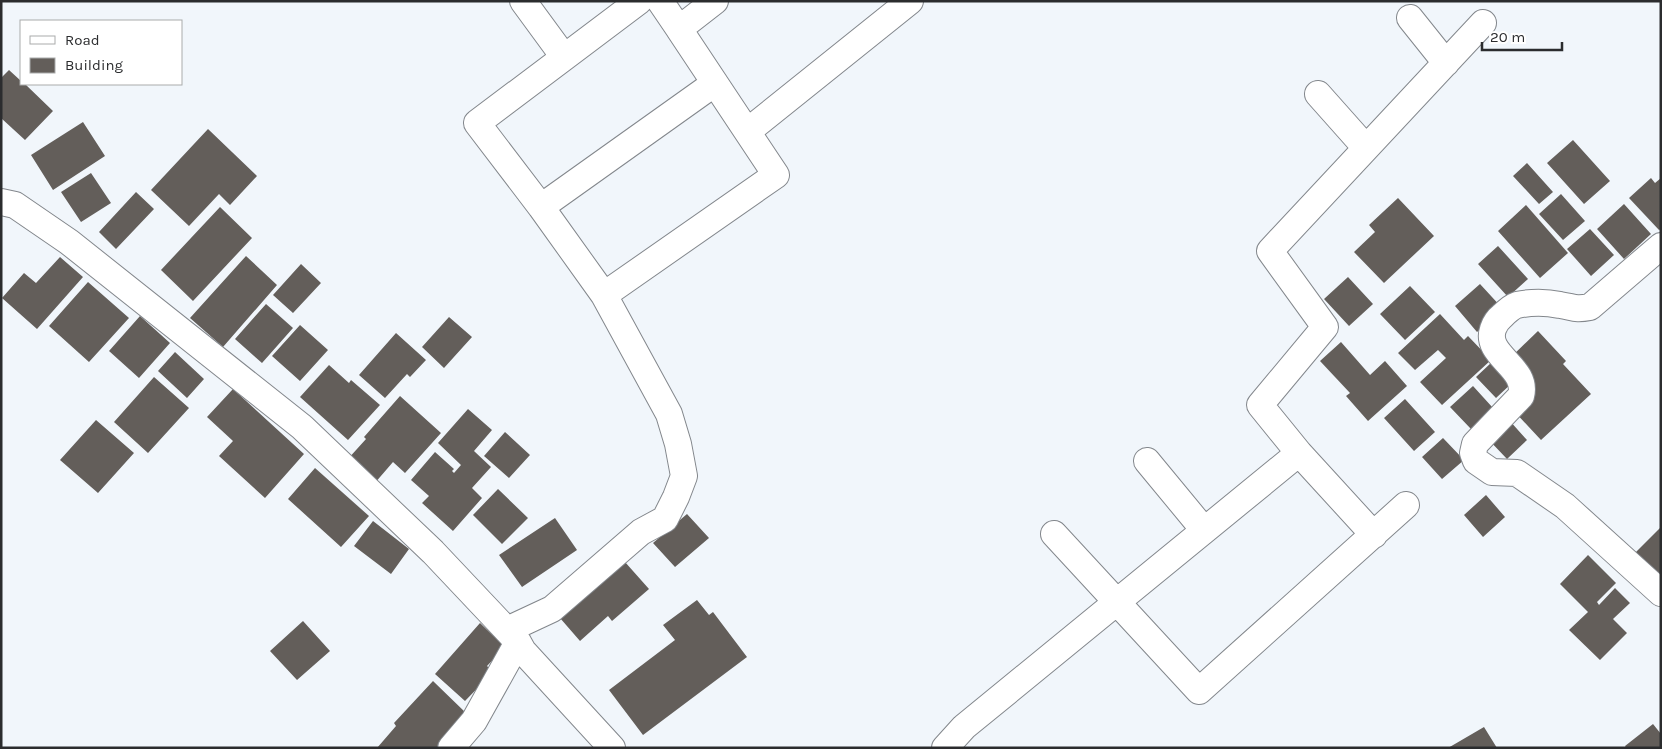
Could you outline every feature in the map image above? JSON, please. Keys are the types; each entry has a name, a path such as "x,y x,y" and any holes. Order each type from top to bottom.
{"street":[{"path":"523,1 564,57"},
{"path":"451,748 474,721 512,636 552,609 641,532 665,519 684,476 678,444 669,414 604,295 477,123 638,1"},
{"path":"604,295 776,175 660,1"},
{"path":"679,29 715,1"},
{"path":"748,131 910,1"},
{"path":"1410,18 1446,63"},
{"path":"1374,535 1299,453 1260,405 1325,327 1270,251 1483,23"},
{"path":"540,207 715,83"},
{"path":"1318,94 1366,148"},
{"path":"1,202 15,204 69,242 302,427 434,552 612,748"},
{"path":"1661,246 1590,307 1577,310 1560,305 1531,302 1514,306 1497,320 1492,332 1492,344 1520,378 1523,387 1521,396 1476,444 1472,453 1476,461 1492,472 1517,473 1565,506 1661,593"},
{"path":"945,748 964,727 1299,453"},
{"path":"1147,461 1204,530"},
{"path":"1054,534 1199,691 1406,505"}],"building":[{"path":"9,70 20,80 20,85 26,85 53,111 25,140 1,118 1,78"},
{"path":"83,122 105,156 53,190 31,155"},
{"path":"208,129 257,176 230,205 219,194 189,226 151,190"},
{"path":"1573,140 1610,181 1584,204 1547,163"},
{"path":"1527,163 1553,192 1539,204 1513,176"},
{"path":"91,173 111,203 81,222 61,192"},
{"path":"1651,178 1655,183 1661,178 1661,229 1659,230 1629,198"},
{"path":"136,192 154,209 116,249 99,232"},
{"path":"1561,194 1585,221 1563,240 1539,214"},
{"path":"1398,198 1434,236 1384,283 1354,252 1375,232 1369,225"},
{"path":"1624,204 1651,234 1624,259 1597,229"},
{"path":"1526,205 1568,253 1540,278 1498,231"},
{"path":"220,207 252,238 193,301 161,270"},
{"path":"1590,229 1614,255 1591,276 1567,249"},
{"path":"1498,246 1528,279 1508,297 1478,264"},
{"path":"246,256 277,285 223,347 190,318"},
{"path":"60,257 83,277 37,329 2,298 24,273 36,283"},
{"path":"301,264 321,283 293,313 273,295"},
{"path":"1348,277 1373,304 1349,326 1324,299"},
{"path":"88,282 129,318 89,362 49,326"},
{"path":"1480,284 1503,309 1477,332 1455,306"},
{"path":"1410,286 1435,312 1405,340 1380,314"},
{"path":"266,304 293,328 262,363 235,339"},
{"path":"1440,314 1464,340 1468,336 1491,360 1442,405 1420,382 1446,358 1438,350 1415,370 1398,353"},
{"path":"140,316 170,343 139,378 109,351"},
{"path":"449,317 472,337 444,368 422,347"},
{"path":"300,325 328,350 300,381 272,356"},
{"path":"1538,331 1566,361 1563,364 1591,394 1541,440 1513,410 1535,390 1507,361"},
{"path":"396,333 426,360 410,377 407,374 385,398 359,375"},
{"path":"1341,342 1370,375 1385,361 1407,386 1368,421 1346,396 1350,393 1320,361"},
{"path":"175,352 204,379 187,398 158,371"},
{"path":"1492,362 1512,383 1496,398 1476,377"},
{"path":"329,365 349,383 351,380 380,405 348,440 300,397"},
{"path":"154,377 189,408 148,453 114,422"},
{"path":"1473,386 1493,408 1471,429 1450,407"},
{"path":"233,389 304,454 265,498 219,456 233,441 207,417"},
{"path":"400,396 441,433 405,473 393,462 374,484 347,460 366,439 364,437"},
{"path":"1405,399 1435,432 1414,451 1384,418"},
{"path":"468,409 492,430 474,451 491,467 472,488 482,498 453,531 422,503 429,496 411,480 435,452 454,469 452,471 454,473 461,465 438,443"},
{"path":"96,420 134,453 98,493 60,460"},
{"path":"1509,420 1527,440 1507,459 1488,439"},
{"path":"505,432 530,455 509,478 484,456"},
{"path":"1443,438 1464,460 1442,479 1422,457"},
{"path":"315,468 369,516 341,547 288,499"},
{"path":"498,489 528,518 502,544 473,515"},
{"path":"1486,495 1505,517 1483,537 1464,515"},
{"path":"687,514 709,538 675,567 653,543"},
{"path":"555,518 577,550 522,587 499,555"},
{"path":"373,521 409,549 391,574 354,546"},
{"path":"1661,527 1661,580 1632,556"},
{"path":"1588,555 1616,583 1597,602 1599,605 1615,588 1630,603 1613,619 1627,633 1600,660 1569,630 1588,612 1560,584"},
{"path":"625,562 649,589 612,621 608,616 580,641 560,618"},
{"path":"697,600 709,615 713,612 747,657 643,735 609,690 675,640 663,625"},
{"path":"303,621 330,651 297,680 270,651"},
{"path":"480,623 505,647 487,666 493,672 465,701 435,674"},
{"path":"433,681 467,714 436,748 377,748 396,726 394,723"},
{"path":"1653,724 1661,734 1661,748 1626,748 1625,746"},
{"path":"1484,727 1497,748 1448,748"}]}
